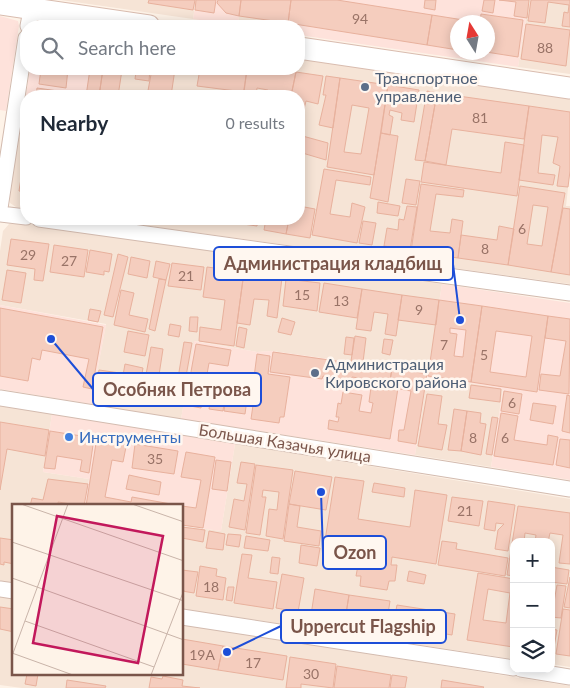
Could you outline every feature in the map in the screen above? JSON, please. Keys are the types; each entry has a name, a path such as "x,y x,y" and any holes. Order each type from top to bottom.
{"main road":[{"path":"0,4 31,12 98,20"},
{"path":"305,49 570,88"}],"street":[{"path":"0,208 20,75"},
{"path":"0,214 20,216"},
{"path":"82,225 570,293"},
{"name":"Большая Казачья улица","path":"0,398 570,489"},
{"path":"184,617 510,667"},
{"path":"546,673 570,677"}],"shaded area":[{"path":"61,0 196,0 193,19"},
{"path":"196,0 241,0 239,20 193,19"},
{"path":"291,0 288,20 239,20 239,16"},
{"path":"291,0 529,0 518,67 470,60 495,60 495,15 450,15 450,57 305,36 305,20 288,20"},
{"path":"529,0 570,0 570,74 518,67"},
{"path":"0,16 18,21 19,26 6,111 0,110"},
{"path":"305,60 570,99 570,171 566,206 570,206 570,284 142,225 305,225 305,90 100,90 102,75 305,75"},
{"path":"29,75 102,75 100,90 27,90"},
{"path":"20,133 20,208 10,203 9,197"},
{"path":"17,222 20,222 20,225 38,225 442,284 428,373 272,351 257,352 195,341 181,419 91,404 106,324 0,305 0,251 3,231 9,224"},
{"path":"442,284 570,303 570,480 491,467 503,389 469,383 427,378 415,455 181,419 194,341 257,352 272,351 428,373"},
{"path":"0,305 106,325 91,404 0,389"},
{"path":"427,377 503,388 491,467 415,455"},
{"path":"0,405 52,414 43,472 89,479 84,504 12,504 12,584 0,582"},
{"path":"52,414 235,444 221,531 184,526 184,504 84,504 89,479 43,472"},
{"path":"235,444 570,499 570,667 555,665 555,538 510,538 510,658 184,609 184,526 221,531"},
{"path":"0,594 12,597 12,676 184,676 184,624 570,686 570,688 22,688 0,685"}],"building":[{"path":"149,0 195,0 193,10 148,3"},
{"path":"196,0 216,0 214,13 195,10"},
{"path":"218,0 241,0 239,16 226,13 217,3"},
{"path":"241,0 291,0 288,20 267,20 239,16"},
{"path":"291,0 337,0 432,15 427,45 305,26 305,20 288,20"},
{"path":"425,0 436,0 435,10 424,8"},
{"path":"484,0 495,0 493,13 482,11"},
{"path":"499,0 529,0 527,18 514,16 516,2"},
{"path":"531,0 570,0 570,27 562,26 564,12 568,13 569,5 548,2 545,23 528,21"},
{"path":"432,15 450,18 450,49 427,45"},
{"path":"495,16 523,20 518,57 495,53"},
{"path":"526,24 570,30 566,66 521,59"},
{"path":"305,73 323,76 318,104 306,101 305,105 305,90 292,90 295,75 305,75"},
{"path":"40,75 67,75 66,88 39,84"},
{"path":"89,75 102,75 100,90 87,90"},
{"path":"102,75 121,75 119,90 100,90"},
{"path":"136,75 150,75 149,81 135,79"},
{"path":"151,75 174,75 172,90 148,90"},
{"path":"199,75 246,75 244,90 197,86"},
{"path":"246,75 295,75 292,90 257,88 257,90 244,90"},
{"path":"326,76 340,78 333,128 319,125 326,95 323,95"},
{"path":"340,78 388,85 374,175 327,167","holes":["352,105 369,108 361,154 344,152"]},
{"path":"388,85 419,90 414,122 401,120 402,113 390,110 389,115 393,117 390,135 381,133"},
{"path":"427,91 437,93 425,161 415,160"},
{"path":"437,93 529,106 524,139 452,129 446,165 425,161"},
{"path":"529,106 570,112 570,171 568,187 557,186 560,166 553,163 558,137 542,135 538,173 555,175 553,185 519,180"},
{"path":"381,133 398,136 388,202 370,198"},
{"path":"305,137 328,143 326,160 305,154"},
{"path":"505,142 524,145 517,196 421,182 424,162 501,173"},
{"path":"324,169 371,177 370,185 336,180 330,214 350,217 352,203 365,207 357,243 312,235"},
{"path":"406,179 420,181 416,205 402,203"},
{"path":"421,184 464,190 463,197 436,194 430,231 450,233 452,219 463,221 458,258 411,251"},
{"path":"520,186 565,193 551,272 508,265","holes":["533,205 548,207 542,246 527,244"]},
{"path":"378,202 400,206 398,216 377,213"},
{"path":"407,206 417,207 410,250 384,246 387,228 398,230 399,219 404,220"},
{"path":"305,207 315,209 310,238 286,234 288,225 305,225"},
{"path":"563,208 570,209 570,275 551,272"},
{"path":"363,221 376,223 372,245 359,243"},
{"path":"265,225 288,225 286,234 264,230"},
{"path":"499,226 514,229 508,265 458,258 461,235 497,240"},
{"path":"11,239 49,244 43,281 34,280 35,269 7,265"},
{"path":"54,245 88,250 84,277 50,272"},
{"path":"90,250 112,254 109,272 104,271 104,275 86,272"},
{"path":"118,254 128,257 113,317 104,315"},
{"path":"131,257 150,261 147,278 128,274"},
{"path":"156,261 170,264 166,280 153,277"},
{"path":"172,263 204,267 201,290 168,286"},
{"path":"207,267 244,272 234,346 199,341 200,327 221,330 225,300 203,297"},
{"path":"7,270 26,273 21,303 2,300"},
{"path":"244,272 282,278 277,318 267,316 269,300 254,299 250,325 237,323"},
{"path":"159,279 166,280 155,331 149,329"},
{"path":"286,279 320,283 317,311 283,306"},
{"path":"324,283 362,289 357,318 319,312"},
{"path":"362,289 402,295 396,336 385,334 388,314 374,312 371,331 356,329"},
{"path":"121,290 134,293 129,315 148,319 145,332 114,325"},
{"path":"402,295 439,300 436,325 398,320"},
{"path":"439,300 482,306 471,382 428,376","holes":["450,328 466,330 463,357 454,356 457,334 450,333"]},
{"path":"482,306 548,316 537,392 471,382","holes":["496,331 532,336 526,377 490,372"]},
{"path":"0,308 103,327 92,389 83,387 89,359 42,350 40,360 32,358 28,381 0,376"},
{"path":"90,309 101,311 98,322 88,320"},
{"path":"548,316 570,319 569,394 539,390 541,374 560,376 566,341 545,338"},
{"path":"190,317 198,317 197,332 189,331"},
{"path":"282,318 295,322 291,335 278,332"},
{"path":"170,324 181,326 179,337 168,335"},
{"path":"239,327 247,329 244,348 236,346"},
{"path":"128,331 149,335 145,356 124,352"},
{"path":"355,336 366,338 363,362 351,361"},
{"path":"346,337 354,338 352,355 344,354"},
{"path":"384,339 393,340 390,355 382,353"},
{"path":"184,342 192,343 181,404 142,397 151,347 163,349 159,375 178,378"},
{"path":"196,344 231,350 228,366 209,363 201,408 185,405"},
{"path":"273,352 392,369 389,387 398,388 390,439 328,429 329,420 338,422 339,417 336,417 338,403 341,404 343,392 362,395 359,411 371,413 373,403 369,402 372,380 352,377 351,380 323,376 322,379 270,372"},
{"path":"257,354 270,356 268,374 290,377 284,417 280,417 279,423 251,419 256,385 253,385"},
{"path":"125,364 143,368 137,401 119,398"},
{"path":"392,368 427,374 416,444 398,441 399,430 404,430 411,391 389,387"},
{"path":"99,370 120,373 117,393 95,390"},
{"path":"230,373 240,374 239,383 249,385 245,414 224,411"},
{"path":"215,375 228,378 223,411 209,409"},
{"path":"471,385 501,389 500,402 469,398"},
{"path":"504,391 522,394 519,414 501,411"},
{"path":"427,394 442,396 438,424 447,425 442,450 418,446"},
{"path":"567,395 570,396 570,433 562,431"},
{"path":"533,403 556,406 553,424 530,420"},
{"path":"454,409 467,411 461,451 448,450"},
{"path":"467,411 481,413 480,423 486,424 481,455 461,451"},
{"path":"501,413 518,416 514,440 547,445 548,435 558,437 553,465 494,456"},
{"path":"492,417 498,418 492,455 486,454"},
{"path":"0,422 49,430 45,456 7,449 0,490"},
{"path":"50,431 94,438 89,473 80,471 82,460 57,456 55,469 44,468"},
{"path":"97,437 127,442 123,462 112,460 105,497 131,502 132,497 171,504 86,504"},
{"path":"560,439 570,440 570,468 556,465"},
{"path":"135,444 178,451 174,474 132,468"},
{"path":"186,452 215,457 203,528 184,525 184,506 196,508 201,480 181,477"},
{"path":"216,460 231,462 227,491 212,489"},
{"path":"241,462 255,464 245,530 229,527 234,499 244,501 247,484 237,483"},
{"path":"256,465 293,470 283,539 266,536 269,509 277,510 279,492 263,490 262,497 266,497 260,535 246,533"},
{"path":"295,471 332,477 326,510 289,504"},
{"path":"129,475 161,482 159,495 126,489"},
{"path":"335,477 364,481 358,519 410,527 415,490 447,495 436,564 392,557 391,565 397,565 395,581 389,581 387,590 360,586 361,576 356,576 359,560 364,560 365,553 324,547"},
{"path":"48,479 88,484 84,504 58,502 58,504 30,504 32,498 43,500"},
{"path":"374,483 405,488 404,497 372,492"},
{"path":"452,497 483,501 479,526 448,521"},
{"path":"488,501 515,505 508,551 495,549 498,530 504,524 496,523 495,531 484,529"},
{"path":"289,504 300,506 297,527 321,531 319,546 284,541"},
{"path":"518,506 570,513 570,564 559,563 563,535 550,533 549,538 536,538 536,535 525,533 524,538 513,538"},
{"path":"184,527 205,530 203,542 184,538"},
{"path":"209,531 225,534 223,550 206,548"},
{"path":"228,534 241,535 239,547 226,545"},
{"path":"246,536 270,540 268,551 244,548"},
{"path":"0,538 12,540 12,564 4,562 4,565 0,564"},
{"path":"442,541 457,543 456,549 508,558 505,576 438,565"},
{"path":"301,545 320,548 317,566 299,563"},
{"path":"242,554 252,555 248,578 277,582 273,609 234,603"},
{"path":"510,556 510,575 507,575"},
{"path":"272,557 280,558 278,574 270,573"},
{"path":"200,566 217,569 216,576 226,578 223,600 196,596"},
{"path":"555,568 569,570 567,584 555,582"},
{"path":"184,570 198,572 194,593 184,591"},
{"path":"409,571 426,575 424,584 407,581"},
{"path":"478,573 510,578 510,593 510,628 510,647 467,640","holes":["488,589 510,593 506,623 483,620"]},
{"path":"282,574 304,578 298,612 276,608"},
{"path":"570,577 570,608 564,607"},
{"path":"557,585 566,586 561,618 555,617"},
{"path":"228,587 234,587 232,601 226,600"},
{"path":"315,589 349,595 345,620 311,615"},
{"path":"349,595 390,601 386,627 345,620"},
{"path":"397,605 455,614 452,635 393,625"},
{"path":"0,607 12,609 12,632 0,629"},
{"path":"563,609 570,610 570,656 556,654"},
{"path":"184,639 223,646 218,670 184,664"},
{"path":"223,646 287,656 283,680 218,670"},
{"path":"290,657 336,664 333,688 301,684 301,688 286,688"},
{"path":"337,666 391,675 389,688 334,688"},
{"path":"392,675 407,677 405,688 390,688"},
{"path":"27,676 38,676 36,686 25,684"},
{"path":"163,676 183,680 182,686 200,688 149,688 151,677 162,679"},
{"path":"67,680 106,686 105,688 66,688"},
{"path":"442,680 484,687 441,688"}],"place":[{"name":"Транспортное управление","path":"365,87"},
{"name":"Администрация кладбищ","path":"460,320"},
{"name":"Особняк Петрова","path":"51,339"},
{"name":"Администрация Кировского района","path":"315,373"},
{"name":"Инструменты","path":"69,437"},
{"name":"Ozon","path":"321,492"},
{"name":"Uppercut Flagship","path":"227,652"}]}
